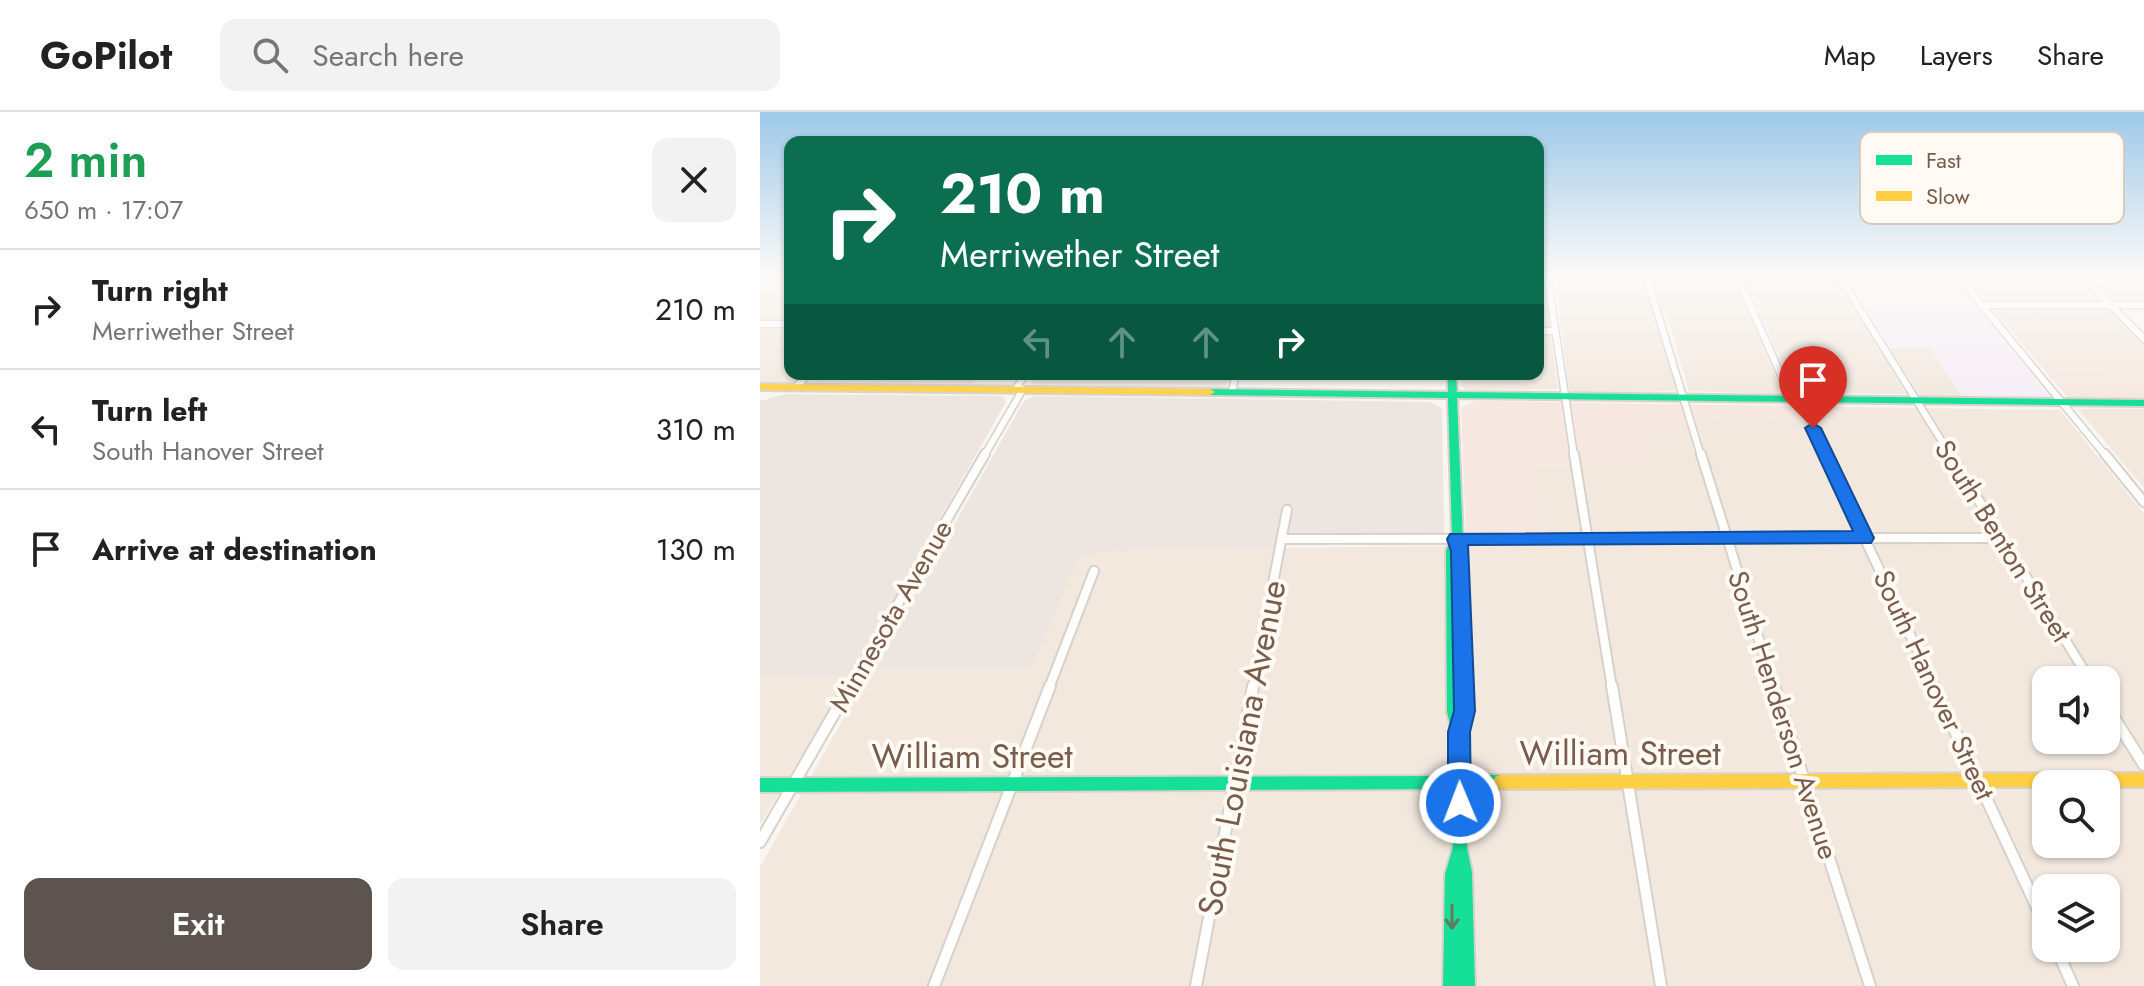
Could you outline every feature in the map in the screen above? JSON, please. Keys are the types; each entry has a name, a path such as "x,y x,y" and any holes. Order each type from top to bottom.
{"street":[{"path":"1553,316 1661,986"},
{"name":"South Henderson Avenue","path":"1659,316 1726,538 1870,986"},
{"name":"South Hanover Street","path":"1756,316 1865,538 2032,896"},
{"name":"South Benton Street","path":"1863,316 2081,666"},
{"path":"1991,316 2144,502"},
{"path":"2121,316 2144,339"},
{"path":"760,324 784,324"},
{"path":"1544,331 1555,331"},
{"path":"796,387 802,380"},
{"name":"Minnesota Avenue","path":"760,842 1023,380"},
{"path":"1232,391 1235,380"},
{"path":"1452,380 1456,539 1452,551 1453,697 1459,732 1460,848 1465,872 1467,986"},
{"path":"760,387 2144,403"},
{"name":"South Louisiana Avenue","path":"1196,986 1287,510"},
{"path":"1282,539 2000,538"},
{"path":"934,986 1094,571"},
{"path":"2120,727 2144,765"},
{"name":"William Street","path":"760,785 1460,780 2144,780"},
{"path":"1451,986 1452,874 1460,848"},
{"path":"2062,962 2073,986"}],"shaded area":[{"path":"760,316 784,316 784,380 798,380 760,382"},
{"path":"1544,316 1548,316 1558,389 1466,390 1461,386 1460,380 1544,380"},
{"path":"1559,316 1654,316 1676,391 1575,393 1569,390"},
{"path":"1667,316 1750,316 1782,392 1689,391"},
{"path":"1761,316 1859,316 1906,394 1795,392"},
{"path":"1871,316 1984,316 2051,398 1962,396 1930,348 1890,348"},
{"path":"1999,316 2117,316 2144,343 2144,371 2111,372 2106,367 2042,367"},
{"path":"1890,348 1930,348 1962,396 1920,396"},
{"path":"2042,367 2107,367 2112,372 2144,371 2144,399 2069,399"},
{"path":"813,380 975,380 973,384"},
{"path":"1032,380 1229,380 1227,385 1220,387 1032,383"},
{"path":"786,394 1002,396 1006,402 851,675 760,677 760,401"},
{"path":"1034,396 1431,402 1442,409 1444,534 1277,538 1275,548 1147,549 1080,554 1032,667 872,670 1024,401"},
{"path":"1475,401 1912,408 1921,423 1700,420 1704,435 1638,434 1644,464 1533,466 1544,534 1466,535 1461,408"},
{"path":"1912,408 2060,410 2144,514 2144,986 760,986 760,867 871,670 1032,667 1079,554 1147,549 1545,545 1533,466 1644,464 1637,434 1703,435 1699,420 1920,423"},
{"path":"2078,409 2144,409 2144,488"},
{"path":"851,675 760,824 760,677"}],"traffic: fast":[{"path":"1452,380 1464,711 1459,731"},
{"path":"1210,392 2144,403"},
{"path":"1456,539 1452,551 1453,712 1459,732 1460,848 1465,872 1467,986"},
{"path":"760,785 1500,782"},
{"path":"1451,986 1452,874 1459,849"}],"traffic: slow":[{"path":"760,387 1210,392"},
{"path":"1500,782 2144,780"}],"route":[{"path":"1460,803 1459,732 1464,711 1460,551 1456,539 1865,538 1813,428"}]}
